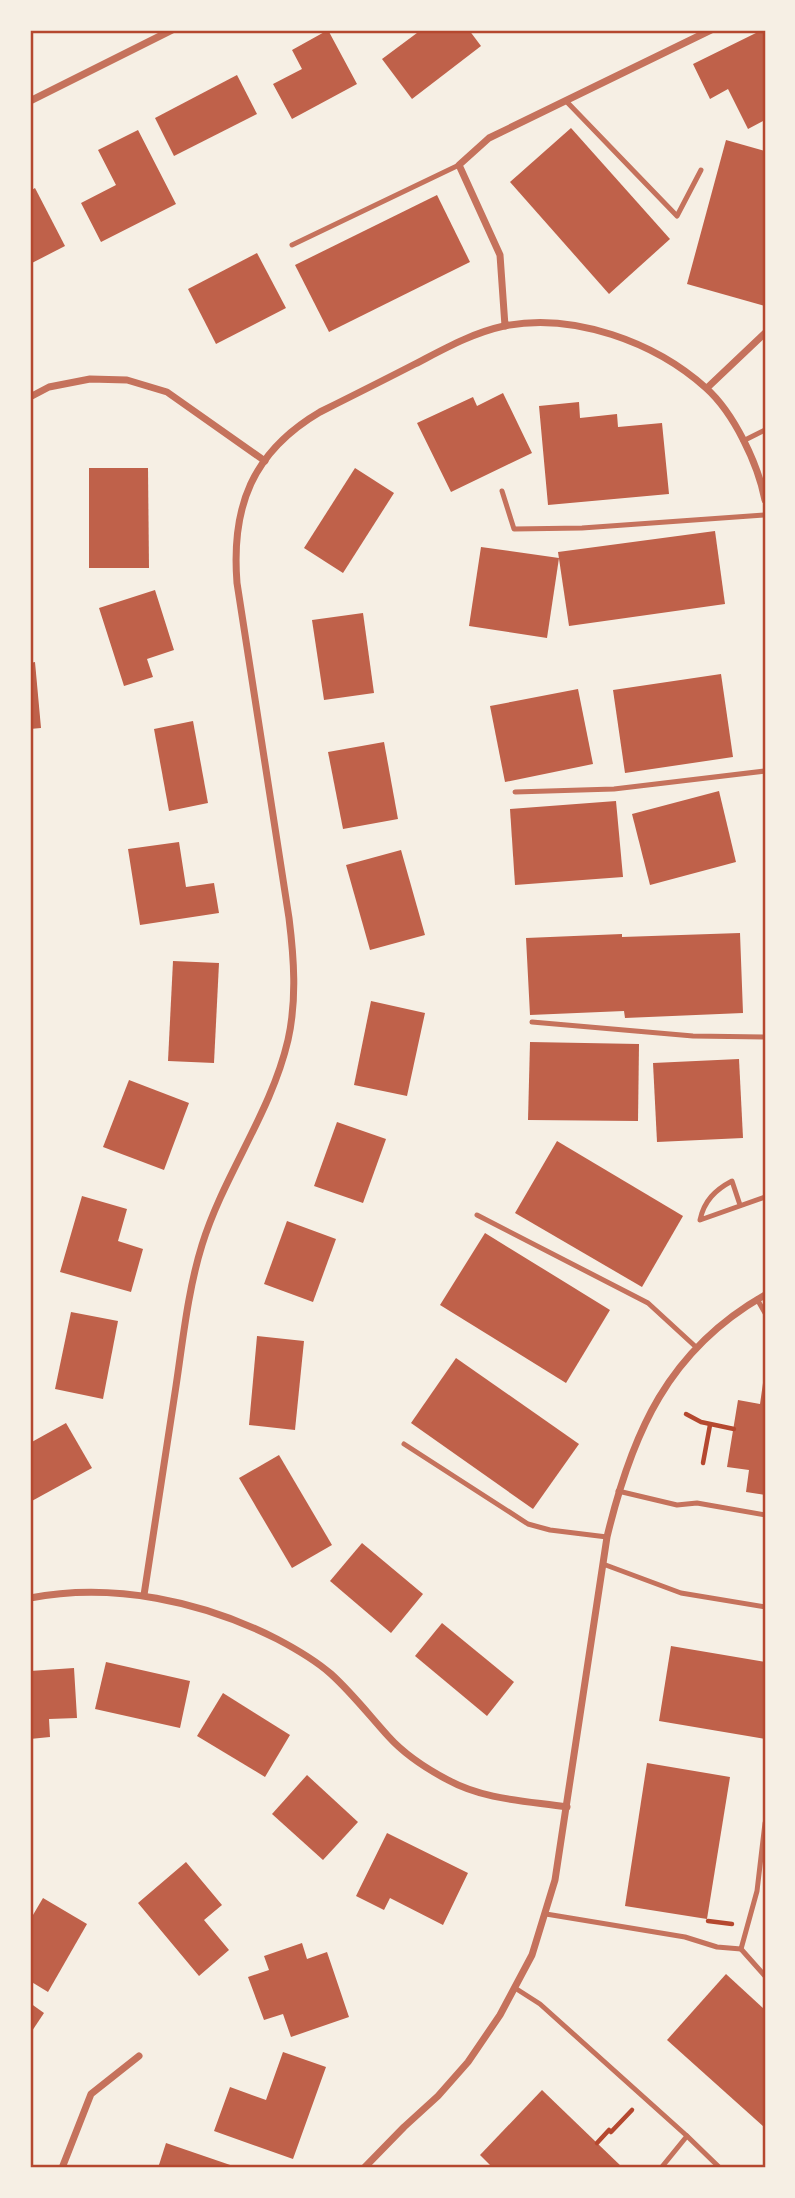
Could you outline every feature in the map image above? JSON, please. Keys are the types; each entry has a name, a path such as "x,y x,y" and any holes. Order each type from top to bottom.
{"street":[{"path":"30,101 172,30"},
{"path":"505,326 500,255 459,165 489,138 711,30"},
{"path":"144,1595 189,1298 202,1245 221,1192 236,1167 275,1080 292,1017 294,970 289,918 235,560 238,520 250,485 265,461 290,433 320,412 467,337 505,326 549,323 597,330 636,343 674,364 707,388 743,441 758,472 765,500"},
{"path":"707,388 765,333"},
{"path":"30,397 49,387 90,379 127,380 167,392 265,461"},
{"path":"364,2168 438,2096 468,2062 515,1988 532,1955 555,1880 607,1537 618,1491 648,1415 670,1382 697,1348 724,1321 765,1295"},
{"path":"30,1598 93,1592 144,1595 207,1610 247,1624 295,1648 328,1671 360,1702 390,1738 419,1763 451,1782 485,1794 567,1807"},
{"path":"62,2168 91,2094 139,2056"}],"lane":[{"path":"566,101 677,216 701,170"},
{"path":"292,246 459,165"},
{"path":"743,441 765,430"},
{"path":"502,491 514,529 582,528 765,515"},
{"path":"515,792 614,789 765,771"},
{"path":"532,1022 693,1036 765,1037"},
{"path":"740,1205 732,1181 713,1192 700,1220 765,1197"},
{"path":"477,1215 648,1303 697,1348"},
{"path":"757,1299 765,1313"},
{"path":"404,1444 528,1524 550,1531 607,1537"},
{"path":"618,1491 677,1505 696,1503 765,1514"},
{"path":"603,1564 681,1593 765,1607"},
{"path":"741,1949 757,1891 765,1823"},
{"path":"546,1914 685,1937 717,1947 741,1949 765,1976"},
{"path":"515,1988 540,2004 720,2168"},
{"path":"661,2168 687,2136"}],"path":[{"path":"686,1414 710,1425 734,1429"},
{"path":"703,1463 710,1425"},
{"path":"597,2143 643,2097"}],"building":[{"path":"328,30 357,84 292,119 273,84 302,69 292,50"},
{"path":"421,30 469,30 481,46 412,99 382,59"},
{"path":"765,30 765,120 748,129 728,89 710,99 693,64"},
{"path":"237,75 257,114 174,156 155,118"},
{"path":"571,128 670,239 609,294 510,182"},
{"path":"138,130 176,204 101,242 81,203 116,185 98,150"},
{"path":"726,140 765,151 765,306 687,284"},
{"path":"35,188 65,246 30,264 30,191"},
{"path":"437,195 470,262 329,332 295,265"},
{"path":"257,253 286,308 216,344 188,289"},
{"path":"503,393 532,453 451,492 417,423 473,397 477,406"},
{"path":"579,402 580,418 617,414 618,427 662,423 669,494 548,505 539,406"},
{"path":"89,468 148,468 149,568 89,568"},
{"path":"355,468 394,493 343,573 304,548"},
{"path":"715,531 725,604 569,626 558,552"},
{"path":"481,547 559,558 547,638 469,626"},
{"path":"155,590 174,650 147,659 153,677 124,686 99,608"},
{"path":"363,613 374,693 324,700 312,620"},
{"path":"35,662 41,728 30,729 30,663"},
{"path":"721,674 733,757 625,773 613,690"},
{"path":"578,689 593,764 505,782 490,706"},
{"path":"193,721 208,803 169,811 154,729"},
{"path":"384,742 398,819 343,829 328,752"},
{"path":"719,791 736,862 650,885 632,814"},
{"path":"616,801 623,877 515,885 510,809"},
{"path":"179,842 186,887 214,883 219,913 140,925 128,849"},
{"path":"401,850 425,935 370,950 346,865"},
{"path":"740,933 743,1013 625,1018 624,1011 530,1015 526,938"},
{"path":"173,961 219,963 214,1063 168,1061"},
{"path":"371,1001 425,1013 407,1096 354,1085"},
{"path":"530,1042 639,1044 638,1121 528,1120"},
{"path":"739,1059 743,1138 657,1142 653,1063"},
{"path":"129,1080 189,1103 164,1170 103,1147"},
{"path":"337,1122 386,1139 363,1203 314,1186"},
{"path":"557,1141 683,1216 642,1287 515,1213"},
{"path":"82,1196 127,1209 118,1241 143,1249 131,1292 60,1272"},
{"path":"287,1221 336,1239 313,1302 264,1284"},
{"path":"485,1233 610,1310 566,1383 440,1305"},
{"path":"71,1312 118,1321 103,1399 55,1389"},
{"path":"257,1336 304,1341 295,1430 249,1425"},
{"path":"456,1358 579,1444 533,1509 411,1423"},
{"path":"763,1383 765,1495 746,1492 749,1470 727,1467 738,1400 760,1404"},
{"path":"66,1423 92,1468 30,1502 30,1443"},
{"path":"279,1455 332,1545 292,1568 239,1478"},
{"path":"362,1543 423,1594 391,1633 330,1581"},
{"path":"442,1623 514,1682 487,1716 415,1656"},
{"path":"671,1646 765,1662 765,1739 659,1721"},
{"path":"106,1662 190,1681 180,1728 95,1709"},
{"path":"74,1668 77,1718 49,1719 50,1737 30,1739 30,1671"},
{"path":"223,1693 290,1735 265,1777 197,1736"},
{"path":"647,1763 730,1777 707,1919 625,1906"},
{"path":"307,1775 358,1822 323,1860 272,1814"},
{"path":"387,1833 468,1873 443,1925 390,1898 384,1910 356,1896"},
{"path":"186,1862 222,1905 204,1920 229,1950 199,1976 138,1903"},
{"path":"43,1898 87,1924 48,1992 30,1981 30,1920"},
{"path":"302,1943 307,1959 327,1952 349,2017 291,2037 283,2014 264,2020 248,1977 269,1970 264,1956"},
{"path":"726,1974 765,2010 765,2128 667,2040"},
{"path":"30,2003 44,2013 30,2034"},
{"path":"283,2052 326,2067 293,2159 214,2131 230,2087 266,2100"},
{"path":"542,2090 623,2168 493,2168 480,2155"},
{"path":"166,2143 239,2168 158,2168"}]}
